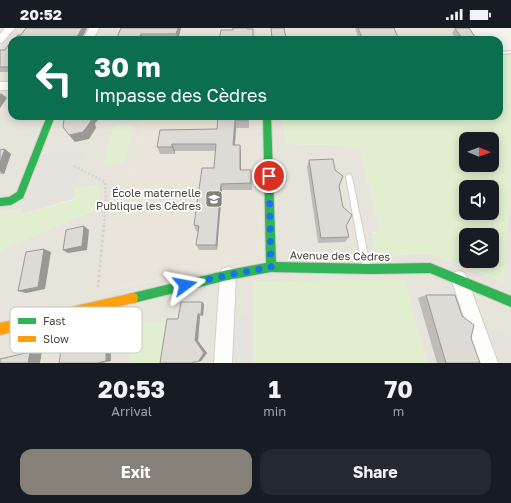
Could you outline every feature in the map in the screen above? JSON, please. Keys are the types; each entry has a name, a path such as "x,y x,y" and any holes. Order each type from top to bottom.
{"street":[{"path":"0,40 10,28"},
{"path":"0,202 11,201 20,195 49,120"},
{"path":"267,120 271,267"},
{"name":"Avenue des Cèdres","path":"92,307 228,275 271,267 367,269 430,268 511,302"},
{"path":"223,363 228,275"},
{"path":"459,279 489,363"},
{"name":"Avenue des Cèdres","path":"0,329 10,327"}],"lane":[{"path":"349,177 367,269"}],"path":[{"path":"74,166 105,182 106,200 96,306"}],"shaded area":[{"path":"0,28 467,28 472,36 8,36 8,120 144,120 121,194 111,206 103,292 263,256 257,120 283,120 286,144 333,145 360,148 381,232 372,232 377,255 429,254 459,265 459,268 467,268 503,281 511,180 511,363 426,363 405,281 253,281 253,363 165,363 142,333 142,307 10,307 10,353 130,353 129,363 0,363 0,250 100,208 97,185 74,190 74,199 0,212"},
{"path":"144,120 257,120 263,256 102,292 111,206 121,194"},
{"path":"86,148 74,190 74,199 21,214 21,208 41,156"},
{"path":"233,317 253,317 253,363 231,363"},
{"path":"484,323 511,337 511,363 499,363"}],"green space":[{"path":"503,50 511,50 511,180 504,281 468,268 499,268 499,228 459,228 459,265 429,254 377,255 371,233 381,232 360,148 333,145 286,144 283,120 503,120"},
{"path":"117,126 131,126 134,128 125,161 114,164 106,164 103,161 113,128"},
{"path":"97,185 100,191 100,208 0,250 0,212 21,208 21,214 74,200 74,190"},
{"path":"405,280 426,363 253,363 253,281"},
{"path":"171,321 165,363 129,363 130,353 142,353 142,323"}],"building":[{"path":"26,28 82,28 77,36 17,36 21,35"},
{"path":"121,28 178,28 176,34 118,36"},
{"path":"233,28 253,29 253,36 220,36 221,30 233,30"},
{"path":"271,28 284,28 286,36 272,36"},
{"path":"358,28 394,28 397,36 361,36"},
{"path":"455,28 469,28 474,36 460,36"},
{"path":"8,46 8,67 0,67 0,50 5,50"},
{"path":"64,120 91,120 83,132 69,135 63,127"},
{"path":"218,120 235,120 233,145 240,145 240,170 251,170 251,183 221,184 216,245 196,245 199,226 194,225 202,168 214,168 216,144 172,144 172,147 157,147 160,130 217,129"},
{"path":"5,149 0,162 0,150"},
{"path":"333,159 335,170 343,176 339,186 343,207 352,215 346,226 349,237 321,238 309,160"},
{"path":"84,226 82,246 63,250 66,230"},
{"path":"44,249 38,287 18,291 26,252"},
{"path":"426,295 455,295 462,316 474,325 471,338 480,363 446,363"},
{"path":"181,302 202,302 201,314 198,314 195,340 204,353 198,362 160,363 167,319 178,319"},
{"path":"30,353 28,363 0,363 0,359"},
{"path":"60,353 106,353 106,361 97,363 59,363"}],"traffic: fast":[{"path":"0,202 11,201 20,195 49,120"},
{"path":"267,120 271,267"},
{"path":"133,298 228,275 271,267 372,269 430,268 511,302"}],"traffic: slow":[{"path":"94,307 133,298"},
{"path":"0,329 10,327"}],"place":[{"name":"École maternelle Publique les Cèdres","path":"214,199"}],"route":[{"path":"185,285 271,267 269,176"}]}
